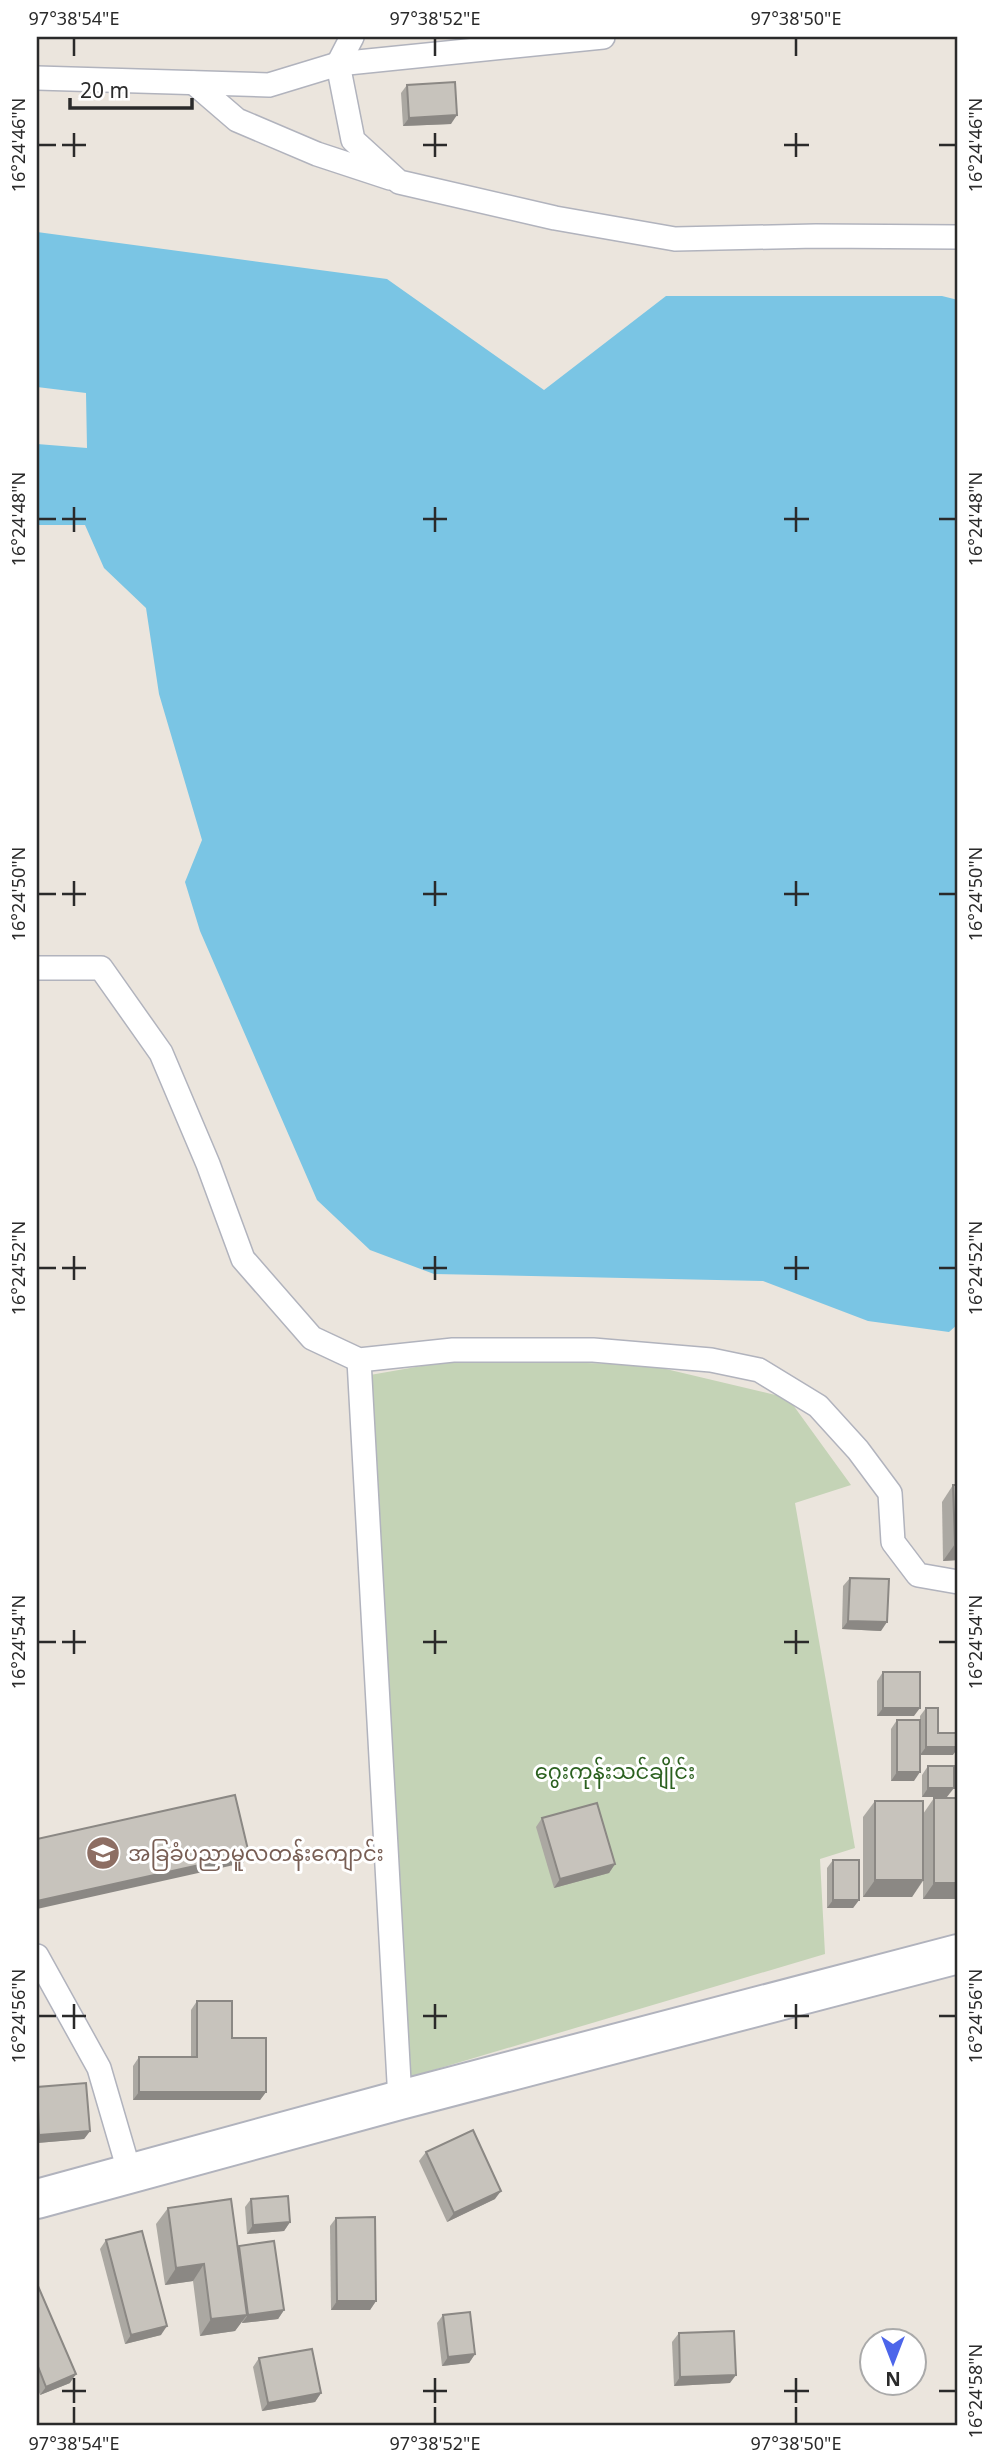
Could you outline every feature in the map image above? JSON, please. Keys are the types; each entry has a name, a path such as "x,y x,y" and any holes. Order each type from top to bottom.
{"street":[{"path":"37,2199 400,2100 958,1954"}],"lane":[{"path":"352,37 338,64 352,140 399,182"},
{"path":"37,78 269,85 338,64 603,37"},
{"path":"194,83 237,120 317,154 399,182 555,218 675,239 958,237"},
{"path":"37,968 101,968 161,1053 208,1164 243,1259 312,1338 359,1360 453,1350 593,1350 711,1360 759,1370 818,1406 858,1450 890,1493 893,1542 918,1575 958,1582"},
{"path":"359,1360 400,2100"},
{"path":"37,1956 99,2068 130,2174"}],"green space":[{"name":"ဂွေးကုန်းသင်ချိုင်း","path":"462,1359 649,1365 788,1398 851,1485 795,1503 855,1848 820,1859 825,1954 410,2077 370,1375"}],"water":[{"path":"37,232 387,279 544,390 666,296 942,296 958,300 958,1324 949,1332 868,1321 763,1281 434,1274 370,1250 317,1200 200,931 185,882 202,840 159,694 146,608 104,568 85,525 37,525 37,444 87,448 86,393 37,387"}],"building":[{"path":"455,82 457,115 409,118 407,85"},
{"path":"953,1485 958,1485 958,1544 955,1544"},
{"path":"850,1578 889,1579 887,1622 848,1621"},
{"path":"883,1672 920,1672 920,1708 883,1708"},
{"path":"926,1708 938,1708 938,1733 958,1733 958,1747 926,1747"},
{"path":"897,1720 920,1720 920,1772 897,1772"},
{"path":"928,1766 954,1766 954,1788 928,1788"},
{"path":"235,1795 249,1854 37,1901 37,1839"},
{"path":"934,1798 958,1798 958,1883 934,1883"},
{"path":"875,1801 923,1801 923,1880 875,1880"},
{"path":"597,1803 615,1864 560,1879 542,1818"},
{"path":"833,1860 859,1860 859,1900 833,1900"},
{"path":"197,2001 232,2001 232,2038 266,2038 266,2092 139,2092 139,2057 197,2057"},
{"path":"86,2083 90,2131 39,2135 37,2087"},
{"path":"473,2130 501,2191 454,2213 426,2152"},
{"path":"288,2196 290,2222 253,2225 251,2199"},
{"path":"231,2199 247,2315 211,2319 204,2264 176,2268 168,2208"},
{"path":"375,2217 376,2301 337,2301 336,2218"},
{"path":"142,2231 167,2326 131,2335 106,2240"},
{"path":"274,2241 284,2310 248,2315 239,2246"},
{"path":"38,2286 76,2374 46,2387 37,2364"},
{"path":"470,2312 475,2354 448,2357 443,2315"},
{"path":"734,2331 736,2375 680,2377 679,2333"},
{"path":"312,2349 321,2393 268,2403 259,2358"}],"place":[{"name":"အခြခံပညာမူလတန်းကျောင်း","path":"103,1853"}]}
